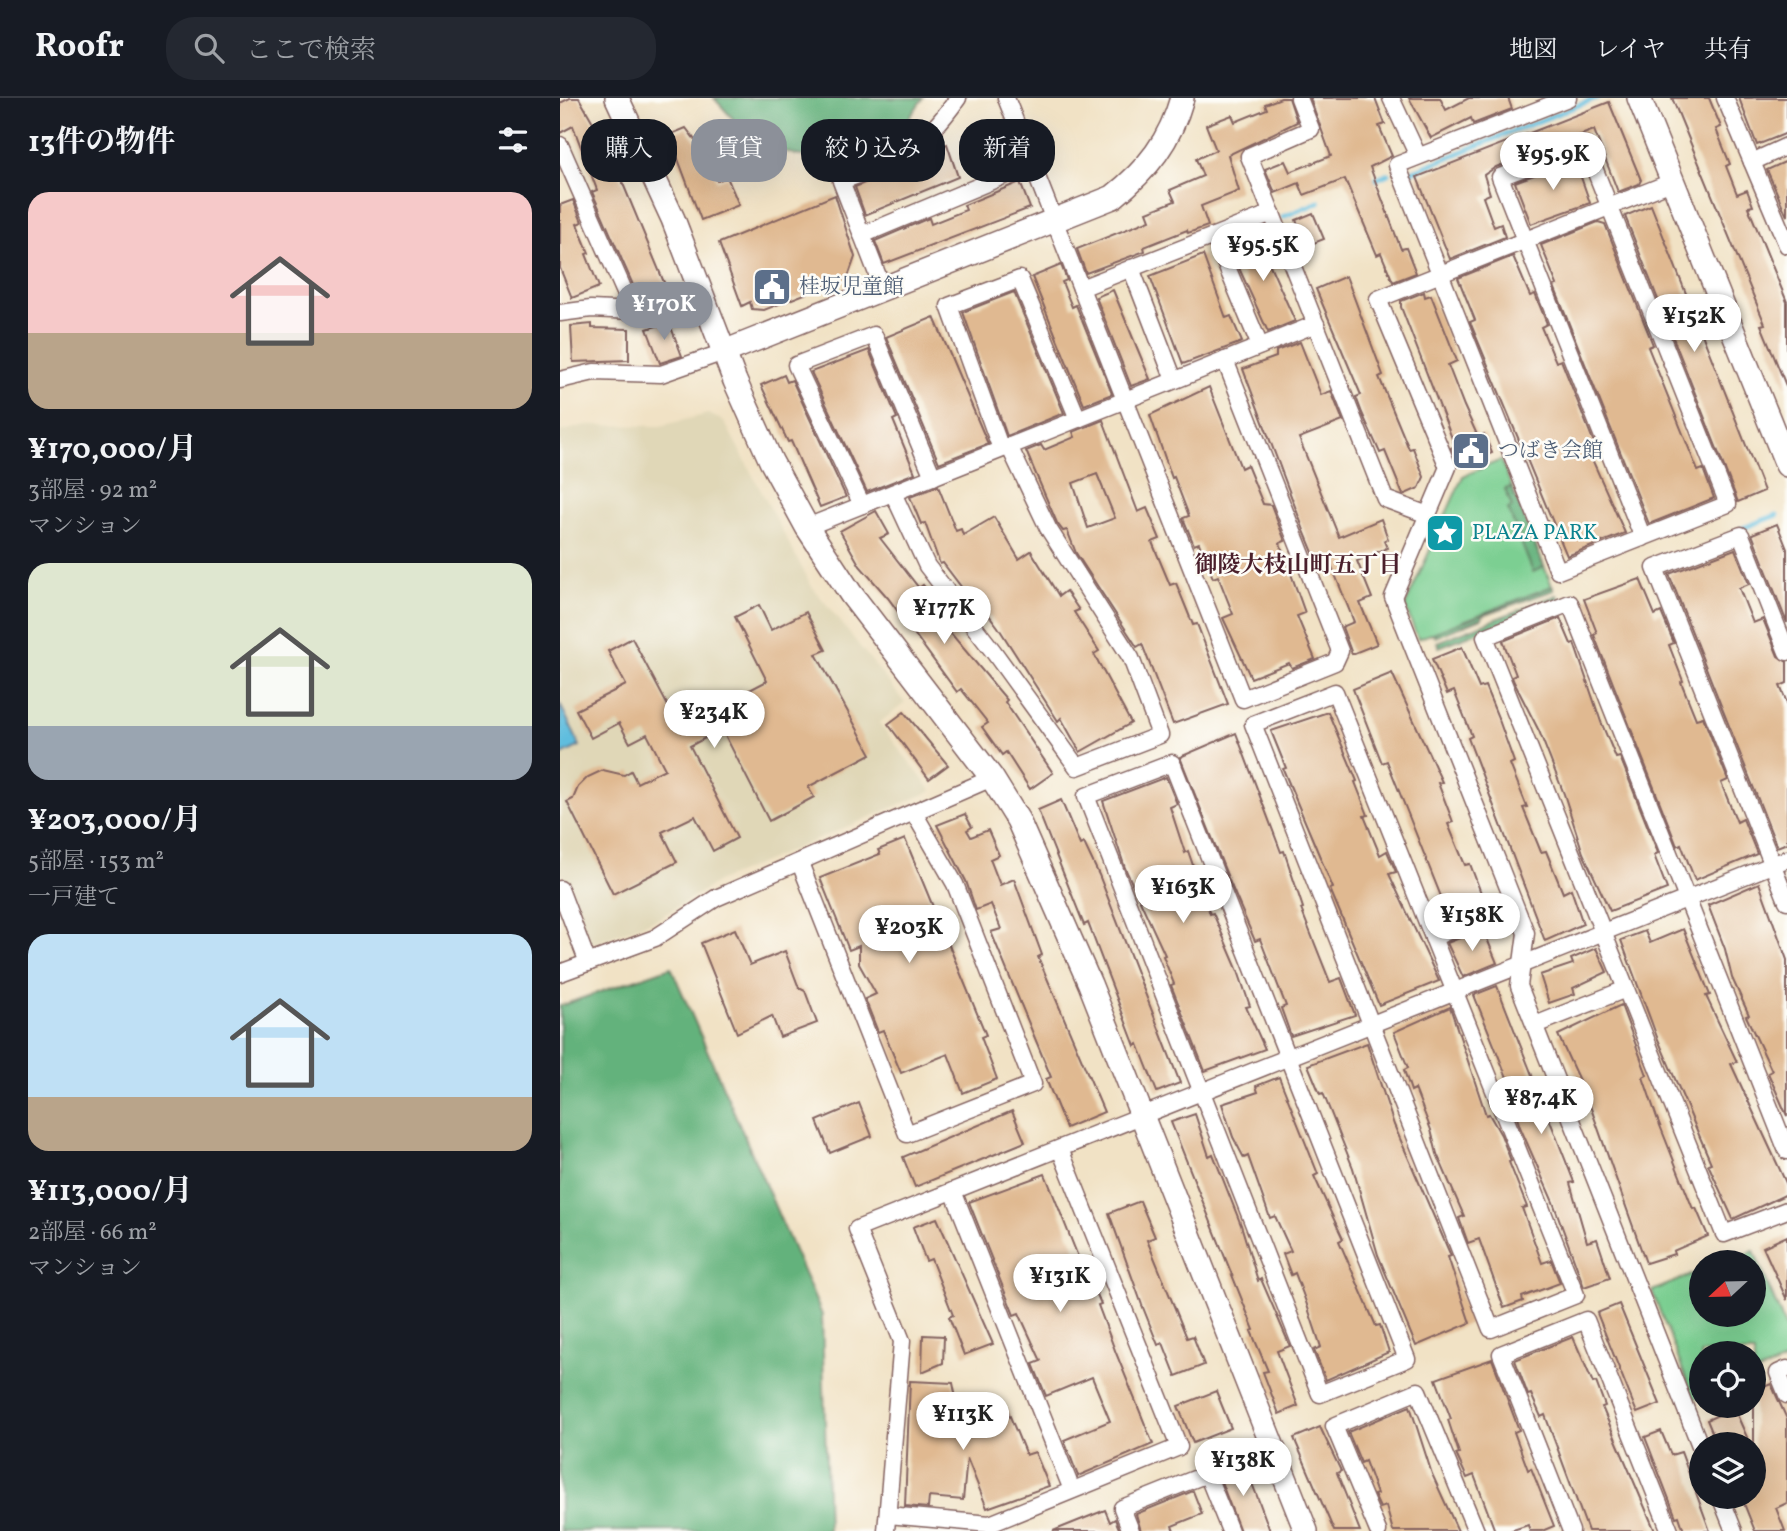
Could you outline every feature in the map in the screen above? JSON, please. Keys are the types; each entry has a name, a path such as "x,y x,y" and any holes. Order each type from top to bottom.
{"street":[{"path":"617,98 673,219 724,352 771,461 807,527 851,594 992,778 1017,820 1052,896 1142,1116 1306,1531"},
{"path":"883,289 841,181 886,167 909,151 920,143 958,98"},
{"path":"1006,98 1014,119"},
{"path":"560,380 594,372 661,374 724,352 1113,197 1138,177 1162,149 1174,126 1182,98"},
{"path":"1298,98 1311,130 1249,156 1385,499 1428,515"},
{"path":"1391,98 1418,156"},
{"path":"1568,98 1528,105 1397,165 1558,571 1643,538 1728,504 1585,145 1500,177 1643,538"},
{"path":"1639,98 1787,465"},
{"path":"1726,98 1786,242"},
{"path":"560,145 633,311 591,309 560,313"},
{"path":"1752,162 1787,146"},
{"path":"1674,181 1378,299 1448,467 1393,597 1526,933 1520,986 1695,1432"},
{"path":"862,235 989,182"},
{"path":"1039,182 1243,699 1335,662 1340,651 1225,360"},
{"path":"1081,288 1272,213"},
{"path":"1214,236 1260,346"},
{"path":"1131,268 1174,380"},
{"path":"893,493 927,566 1077,767 1160,735 1131,658 1048,528 1005,448 949,306 1020,279 1078,419"},
{"path":"807,527 1316,324"},
{"path":"862,505 796,365 874,335 933,477"},
{"path":"1787,652 1741,535 1655,568 1780,862 1787,901"},
{"path":"1787,1151 1570,603 1485,637 1724,1234 1787,1210"},
{"path":"1335,692 1454,991 1576,1295 1491,1329 1253,724 1335,692"},
{"path":"1172,763 1407,1359 1320,1394 1202,1092 1086,796 1172,763"},
{"path":"560,973 655,938 716,898 992,778"},
{"path":"800,863 907,1135 1033,1084 955,884 914,813"},
{"path":"1060,1149 1179,1447 990,1524 887,1523 902,1341 857,1229 1780,862"},
{"path":"560,889 588,963"},
{"path":"1433,938 1513,902"},
{"path":"1535,1025 1626,989"},
{"path":"953,1191 1072,1490"},
{"path":"1571,1531 1501,1353 1586,1320 1670,1531"},
{"path":"1787,1369 1778,1373 1787,1395"},
{"path":"1378,1531 1334,1426 1418,1391 1476,1531"},
{"path":"1131,1531 1122,1508 1207,1475 1230,1531"},
{"path":"1725,1509 1734,1531"}],"shaded area":[{"path":"708,414 724,421 811,585 905,703 879,723 932,791 719,881 659,918 590,945 560,869 560,432 586,425 660,426"}],"green space":[{"path":"714,98 923,98 909,119 801,119 801,156 787,152 787,119 733,119"},
{"path":"1501,460 1552,586 1418,639 1405,606 1463,476"},
{"path":"1511,487 1544,567 1533,572 1508,509 1512,507 1505,489"},
{"path":"1553,586 1554,590 1483,615 1482,618 1435,637 1433,633"},
{"path":"1557,595 1560,600 1439,647 1437,642"},
{"path":"671,967 822,1315 828,1531 560,1531 560,1006"},
{"path":"1689,1276 1689,1327 1766,1327 1766,1280 1787,1331 1787,1360 1766,1369 1766,1341 1689,1341 1689,1386 1652,1291"}],"water":[{"path":"560,704 580,746 560,756"}],"building":[{"path":"570,98 579,98 591,119 581,119 581,147 573,126 560,133 560,103"},
{"path":"1289,98 1297,122 1228,155 1239,191 1201,206 1208,226 1188,233 1187,230 1144,247 1145,251 1086,273 1077,249 1150,220 1147,212 1175,201 1170,190 1203,176 1196,159 1216,150 1206,125 1232,115 1235,122 1267,109 1265,104"},
{"path":"1310,98 1375,98 1385,124 1379,126 1392,156 1370,167 1401,249 1406,248 1416,273 1393,282 1381,253 1377,255 1345,179 1304,195 1299,183 1275,193 1265,169 1285,161 1290,172 1331,156"},
{"path":"1409,98 1440,98 1446,110 1469,98 1508,98 1512,109 1473,124 1471,118 1431,138"},
{"path":"1672,98 1709,98 1721,127 1716,129 1730,164 1726,166 1737,194 1747,190 1753,206 1748,207 1787,302 1787,388 1761,325 1765,324"},
{"path":"1739,98 1787,98 1787,133 1757,145"},
{"path":"1609,102 1641,180 1639,184 1618,192 1594,130 1496,167 1484,175 1490,194 1483,197 1494,227 1501,224 1505,237 1450,259 1417,177"},
{"path":"686,128 691,135 691,182 729,182 739,205 701,220 677,156 677,132"},
{"path":"947,144 958,177 865,215 855,187 867,182 945,182"},
{"path":"1575,160 1590,203 1531,224 1515,182"},
{"path":"1787,161 1787,216 1767,170"},
{"path":"594,182 622,182 668,292 641,303 592,192 597,190"},
{"path":"1020,182 1030,208 884,264 875,241 929,218 931,224 966,210 964,205"},
{"path":"835,195 855,257 848,277 764,310 752,309 750,302 742,306 719,243"},
{"path":"573,200 582,222 577,224 599,287 572,298 560,268 560,205"},
{"path":"1651,205 1764,491 1738,502 1625,216"},
{"path":"1313,213 1324,239 1306,246 1296,220"},
{"path":"1598,222 1605,224 1653,345 1648,347 1698,471 1703,469 1714,498 1649,524 1554,286 1557,285 1541,245"},
{"path":"1262,232 1270,252 1265,254 1295,321 1268,332 1239,268 1244,266 1235,243"},
{"path":"1203,255 1226,318 1231,316 1242,342 1183,364 1150,276"},
{"path":"1513,256 1530,296 1535,294 1547,324 1541,327 1556,362 1561,360 1598,453 1591,457 1625,533 1567,556 1470,322 1475,320 1458,278"},
{"path":"1061,265 1067,280 1062,282 1072,307 1076,305 1112,394 1084,405 1032,277"},
{"path":"1346,276 1383,375 1379,377 1409,449 1413,448 1424,477 1419,488 1403,495 1385,451 1380,453 1362,413 1356,397 1361,395 1316,289"},
{"path":"1113,290 1150,379 1131,386 1096,297"},
{"path":"1014,292 1064,413 1007,436 963,312"},
{"path":"1424,292 1425,297 1431,295 1457,361 1448,365 1464,406 1478,437 1484,434 1492,453 1458,467 1451,448 1455,446 1401,307 1401,301"},
{"path":"934,317 988,444 939,463 886,337"},
{"path":"669,322 682,356 660,363 647,329"},
{"path":"592,324 592,328 629,329 629,360 573,362 571,326"},
{"path":"1300,342 1321,395 1331,391 1343,421 1299,438 1339,537 1381,519 1388,539 1384,541 1387,548 1357,561 1372,598 1360,603 1377,644 1352,654 1342,627 1354,622 1330,562 1319,567 1243,369 1276,357 1276,351"},
{"path":"869,350 897,418 893,420 915,473 867,492 811,372"},
{"path":"784,375 787,382 792,380 846,497 820,507 791,441 788,442 761,385"},
{"path":"1209,387 1241,468 1247,465 1263,504 1271,505 1285,541 1280,543 1305,613 1297,616 1315,659 1292,668 1289,663 1251,678 1223,618 1233,614 1218,576 1213,578 1199,543 1194,545 1183,518 1189,516 1174,477 1172,478 1150,415"},
{"path":"1103,420 1138,512 1147,508 1160,539 1152,542 1170,585 1176,583 1193,625 1197,624 1228,704 1173,724 1142,644 1137,647 1076,553 1067,530 1063,531 1057,523 1026,451 1041,445 1044,450 1075,437 1073,432","holes":["1097,474 1115,518 1088,528 1073,483"]},
{"path":"938,486 956,531 961,529 963,535 994,517 1019,559 1031,551 1059,596 1066,591 1079,610 1074,612 1099,651 1094,654 1131,723 1080,752 1061,718 1058,721 998,627 976,598 972,601 943,563 940,564 925,523 921,524 910,497"},
{"path":"876,511 889,534 880,538 919,588 923,585 939,606 932,611 1007,700 1005,702 1053,773 1030,789 1006,752 1002,755 982,727 988,723 961,689 957,692 888,598 860,566 840,531"},
{"path":"1777,524 1787,549 1787,623 1752,534"},
{"path":"1735,549 1749,584 1739,588 1753,623 1763,619 1778,656 1787,662 1787,683 1780,686 1787,703 1787,843 1777,847 1669,574"},
{"path":"1640,579 1655,615 1661,612 1674,643 1669,645 1683,681 1681,682 1696,719 1703,717 1728,780 1721,783 1737,822 1743,819 1757,854 1695,880 1681,844 1677,846 1594,635 1597,633 1584,599"},
{"path":"759,605 771,630 806,612 826,650 816,654 871,754 808,787 814,797 769,821 722,729 690,746 737,838 713,851 695,816 662,832 677,862 613,894 567,802 573,799 578,787 588,777 603,770 624,775 631,771 637,783 665,769 647,734 630,743 619,723 591,738 576,710 626,685 608,651 632,638 679,727 767,681 735,617"},
{"path":"1560,618 1571,644 1574,643 1601,722 1616,758 1620,757 1658,853 1654,855 1667,889 1610,911 1583,853 1564,794 1539,731 1512,677 1516,675 1503,641"},
{"path":"1462,647 1479,688 1485,686 1499,720 1514,762 1510,764 1527,807 1523,808 1541,852 1546,851 1563,893 1571,889 1583,924 1545,941 1468,738 1472,736 1454,691 1447,694 1432,659"},
{"path":"1392,673 1442,782 1438,783 1453,822 1448,824 1465,865 1470,864 1484,901 1448,914 1387,761 1382,763 1353,689"},
{"path":"904,712 948,765 929,779 888,724"},
{"path":"1328,712 1357,781 1355,782 1368,815 1364,816 1380,855 1387,851 1396,872 1389,874 1439,981 1379,1005 1330,889 1333,888 1283,769 1286,768 1271,731"},
{"path":"1236,733 1281,852 1284,851 1303,908 1301,909 1330,982 1341,978 1355,1015 1291,1036 1281,1008 1286,1006 1260,939 1255,941 1180,757"},
{"path":"1166,777 1177,804 1170,807 1185,853 1188,851 1210,914 1213,913 1238,971 1250,1006 1246,1007 1265,1049 1205,1071 1171,985 1174,984 1163,956 1165,955 1125,868 1103,801"},
{"path":"1061,800 1080,845 1084,843 1099,875 1180,1083 1157,1092 1138,1044 1135,1046 1088,923 1084,925 1038,810"},
{"path":"965,814 972,827 967,830 971,837 988,830 999,855 990,859 1000,885 1014,879 1042,955 1038,957 1104,1112 1066,1128 1046,1079 1051,1077 991,932 1001,929 991,904 976,910 966,881 937,825"},
{"path":"905,839 986,1035 981,1037 997,1079 963,1093 948,1054 901,1073 883,1030 878,1032 865,999 876,994 859,964 859,946 849,950 820,878 880,854 878,850"},
{"path":"1759,883 1787,960 1787,1116 1768,1073 1772,1071 1746,1016 1749,1015 1732,978 1725,949 1708,905"},
{"path":"735,929 750,965 785,951 799,988 805,991 817,1023 780,1037 772,1016 737,1033 701,943"},
{"path":"1483,929 1497,963 1463,977 1447,943"},
{"path":"1683,929 1710,995 1706,996 1737,1062 1731,1064 1787,1185 1787,1194 1733,1219 1657,1037 1621,940 1645,931 1650,943"},
{"path":"1596,948 1607,972 1573,988 1575,994 1549,1003 1540,975 1573,964 1571,959"},
{"path":"1497,986 1574,1182 1570,1183 1587,1242 1597,1239 1610,1278 1584,1287 1553,1202 1520,1127 1507,1086 1510,1085 1474,995"},
{"path":"1621,1005 1647,1075 1643,1077 1657,1118 1693,1209 1696,1208 1708,1236 1673,1251 1674,1254 1646,1263 1588,1100 1558,1035"},
{"path":"1450,1007 1486,1115 1489,1114 1501,1135 1511,1161 1509,1162 1527,1207 1522,1208 1542,1263 1551,1260 1560,1283 1522,1297 1523,1301 1504,1308 1479,1239 1468,1243 1459,1218 1464,1216 1437,1154 1415,1089 1411,1091 1404,1070 1408,1068 1394,1032"},
{"path":"1367,1043 1394,1125 1451,1256 1448,1257 1470,1323 1416,1346 1378,1255 1353,1168 1323,1093 1320,1094 1308,1065"},
{"path":"1279,1077 1318,1174 1314,1176 1343,1239 1339,1241 1376,1326 1380,1325 1389,1352 1326,1380 1314,1350 1321,1347 1306,1302 1295,1273 1291,1275 1283,1254 1291,1251 1275,1216 1270,1218 1248,1156 1244,1158 1233,1137 1222,1104 1258,1092 1256,1086"},
{"path":"859,1103 872,1136 830,1153 817,1121"},
{"path":"1012,1111 1025,1142 915,1187 903,1157"},
{"path":"1195,1114 1209,1156 1213,1154 1241,1225 1258,1281 1261,1279 1290,1346 1277,1351 1298,1406 1279,1414 1263,1372 1268,1371 1251,1331 1254,1330 1171,1122"},
{"path":"1045,1174 1083,1269 1086,1268 1101,1304 1098,1305 1153,1444 1078,1476 1064,1440 1110,1421 1092,1377 1046,1396 1033,1364 1041,1361 1019,1313 1014,1315 969,1202"},
{"path":"1140,1201 1155,1237 1147,1240 1187,1338 1193,1336 1204,1365 1176,1376 1163,1343 1158,1345 1109,1213"},
{"path":"937,1218 993,1344 964,1355 949,1317 953,1315 931,1259 926,1261 913,1227"},
{"path":"1787,1236 1787,1300 1766,1250 1763,1247"},
{"path":"1619,1304 1660,1404 1637,1413 1597,1313"},
{"path":"923,1335 944,1336 943,1363 922,1372"},
{"path":"1573,1337 1593,1383 1596,1382 1605,1406 1602,1407 1655,1531 1588,1531 1545,1415 1541,1417 1531,1394 1528,1395 1515,1360"},
{"path":"1492,1359 1519,1430 1514,1432 1528,1470 1531,1468 1554,1526 1542,1531 1530,1531 1528,1525 1510,1531 1495,1531 1474,1475 1467,1478 1456,1454 1459,1453 1448,1420 1451,1419 1436,1379"},
{"path":"910,1381 953,1383 962,1428 1007,1409 1026,1455 1035,1452 1049,1486 987,1508 967,1458 963,1500 929,1497 928,1508 905,1506"},
{"path":"1771,1384 1787,1419 1787,1503 1776,1508 1785,1531 1755,1531 1746,1509 1766,1509 1766,1432 1754,1432 1754,1418 1766,1418 1766,1386"},
{"path":"1216,1391 1231,1428 1193,1443 1178,1406"},
{"path":"1410,1406 1432,1474 1458,1531 1393,1531 1386,1506 1380,1508 1365,1461 1361,1463 1348,1432"},
{"path":"1738,1418 1745,1432 1712,1432 1707,1420"},
{"path":"1320,1427 1341,1471 1337,1473 1360,1531 1334,1531 1294,1438"},
{"path":"1661,1431 1671,1455 1681,1452 1689,1474 1689,1509 1702,1509 1710,1531 1684,1531 1645,1437"},
{"path":"1243,1461 1270,1531 1240,1531 1217,1471"},
{"path":"1193,1491 1202,1514 1172,1526 1174,1531 1141,1531 1136,1514"},
{"path":"1105,1510 1110,1522 1115,1519 1120,1531 1053,1531"}],"waterway":[{"path":"1411,172 1597,98"},
{"path":"1370,182 1388,174"},
{"path":"1283,217 1319,202"},
{"path":"1743,528 1777,515"}],"place":[{"name":"桂坂児童館","path":"772,287"},
{"name":"つばき会館","path":"1471,451"},
{"name":"PLAZA PARK","path":"1445,533"}],"district":[{"name":"御陵大枝山町五丁目","path":"1298,566"}]}
